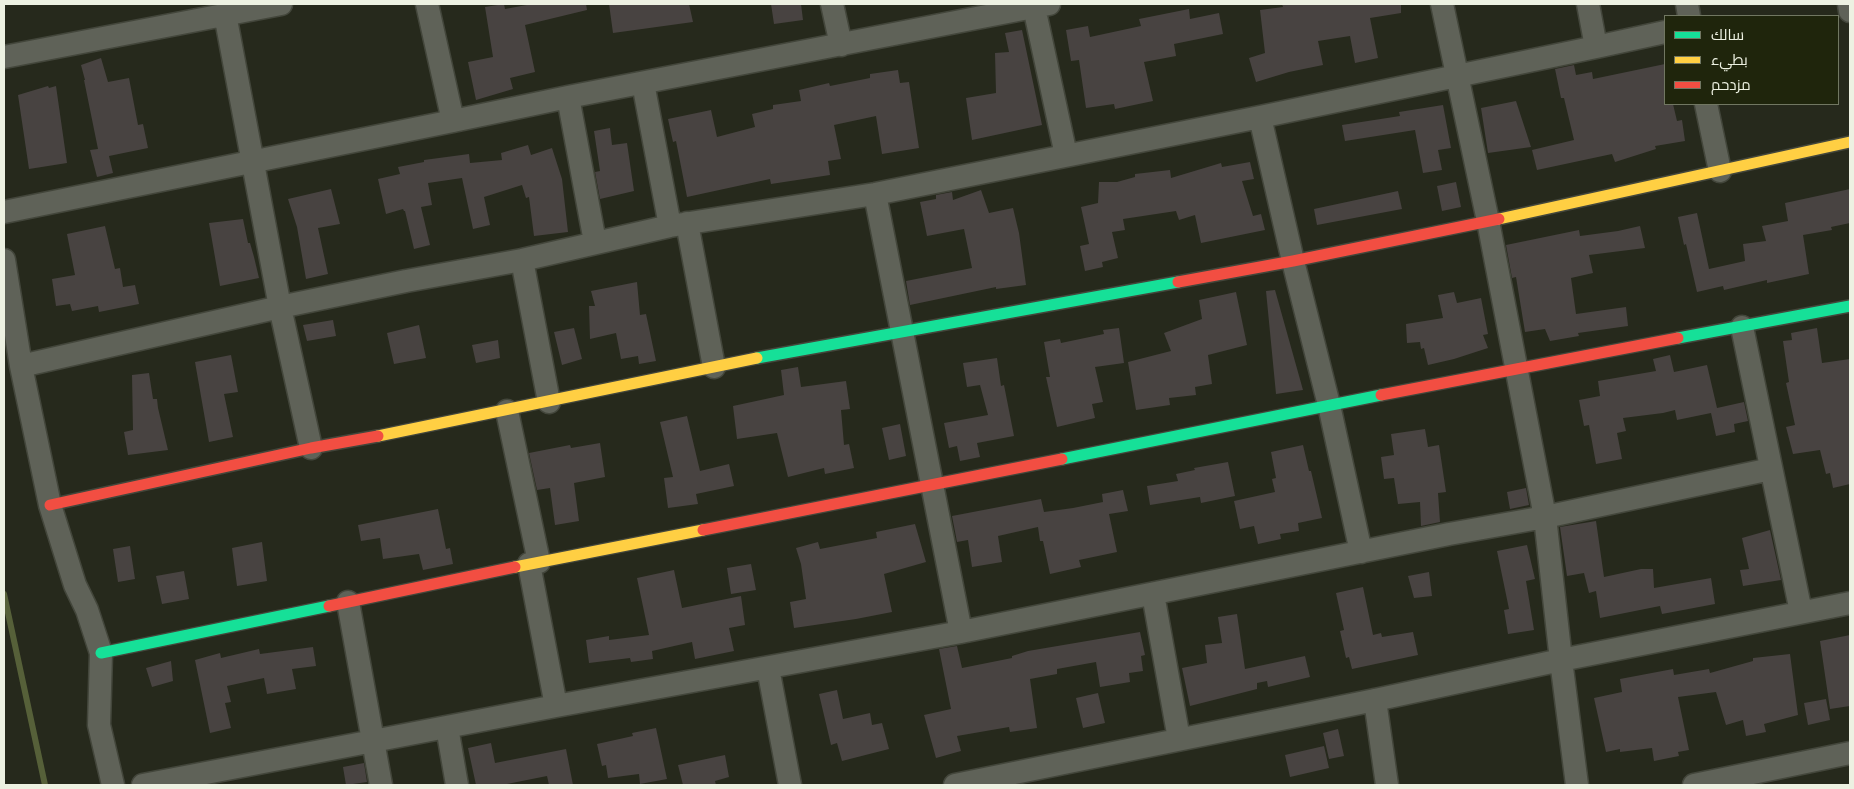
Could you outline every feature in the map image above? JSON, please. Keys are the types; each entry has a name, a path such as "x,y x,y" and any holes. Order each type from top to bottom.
{"street":[{"path":"4,57 281,4"},
{"path":"427,4 453,121"},
{"path":"832,4 841,45"},
{"path":"1442,4 1488,221 1545,517 1577,785"},
{"path":"1588,4 1596,47"},
{"path":"1849,4 1850,12"},
{"path":"4,212 568,96 1041,5 1066,155"},
{"path":"225,14 280,307 311,448"},
{"path":"21,366 280,307 406,281 522,260 595,242 678,225 875,194 1260,117 1664,32"},
{"path":"643,83 714,367"},
{"path":"568,96 595,242"},
{"path":"1706,105 1720,171"},
{"path":"1260,117 1362,552"},
{"path":"50,505 311,448 428,428 714,367 1293,261 1488,221 1850,142"},
{"path":"875,194 962,632"},
{"path":"4,260 21,366 50,505 75,584 87,610 101,653 99,726 113,785"},
{"path":"522,260 549,402"},
{"path":"101,653 534,563 1329,405 1850,306"},
{"path":"1742,327 1801,612"},
{"path":"507,411 534,563 556,706"},
{"path":"143,785 556,706 962,632 1545,517 1771,469"},
{"path":"1153,594 1179,739"},
{"path":"348,602 381,785"},
{"path":"957,785 1561,660 1850,603"},
{"path":"768,668 790,785"},
{"path":"1375,700 1387,785"},
{"path":"446,727 457,785"},
{"path":"1698,785 1850,753"}],"building":[{"path":"504,4 505,9 532,4 586,4 587,10 525,25 535,72 510,78 513,89 476,100 468,62 493,57 485,7"},
{"path":"609,4 689,4 693,22 613,33"},
{"path":"771,4 801,4 803,20 774,24"},
{"path":"1282,4 1401,4 1401,13 1370,18 1378,58 1355,63 1350,36 1318,41 1323,65 1289,72 1256,82 1249,58 1265,53 1260,10 1283,7"},
{"path":"1189,9 1190,19 1219,13 1223,34 1174,44 1176,56 1144,62 1153,101 1115,109 1114,104 1086,108 1079,60 1071,61 1066,30 1088,26 1090,37 1141,26 1139,19"},
{"path":"1022,30 1042,125 972,140 966,98 996,93 995,53 1009,52 1005,33"},
{"path":"101,58 108,82 129,78 138,125 143,124 148,148 109,156 113,173 97,177 90,150 98,149 81,65"},
{"path":"1664,64 1664,105 1673,105 1677,121 1682,120 1685,141 1655,146 1656,149 1615,162 1612,154 1537,170 1532,150 1574,140 1564,98 1561,98 1555,69 1574,65 1576,75 1592,72 1593,79"},
{"path":"898,70 900,83 909,82 919,148 882,154 876,116 834,125 841,159 828,161 830,175 771,184 770,179 687,197 676,141 673,142 668,119 711,110 717,137 755,127 752,114 773,109 773,105 801,101 799,90 829,83 830,86 870,78 870,74"},
{"path":"48,86 49,88 56,86 67,163 29,169 18,95"},
{"path":"1516,101 1531,147 1488,153 1481,108"},
{"path":"1443,105 1451,148 1438,150 1442,170 1423,173 1415,130 1345,141 1342,125 1400,116 1399,112"},
{"path":"610,128 612,145 627,143 634,191 600,199 595,172 600,171 594,131"},
{"path":"528,145 531,155 552,148 562,179 568,232 534,236 529,197 526,198 522,185 484,197 490,225 473,229 462,178 428,183 432,205 421,207 430,245 414,249 403,209 386,214 378,179 400,174 398,167 424,162 424,160 469,154 470,163 502,160 501,153"},
{"path":"1250,162 1254,179 1242,181 1253,216 1261,214 1265,230 1201,243 1195,215 1179,220 1176,211 1123,219 1125,230 1112,232 1118,258 1102,262 1103,267 1085,271 1080,246 1089,244 1081,207 1098,203 1099,182 1117,182 1135,177 1135,174 1170,170 1171,178 1221,163 1222,167"},
{"path":"1456,182 1461,207 1442,211 1437,186"},
{"path":"331,189 340,224 318,228 328,274 306,279 297,227 288,199"},
{"path":"1850,189 1850,223 1831,227 1832,230 1803,235 1809,274 1767,283 1767,280 1724,290 1723,286 1697,292 1678,217 1697,213 1709,269 1745,261 1743,244 1766,241 1762,226 1788,221 1785,203"},
{"path":"981,190 989,213 1013,208 1019,233 1026,285 996,289 996,287 910,305 906,281 972,268 964,229 927,236 920,202 936,199 936,195 952,192 953,200"},
{"path":"1398,191 1402,209 1317,225 1314,209"},
{"path":"243,219 259,278 220,286 209,223"},
{"path":"105,226 115,269 120,268 123,287 135,285 139,304 99,312 98,306 72,311 70,304 56,306 52,279 75,275 67,234"},
{"path":"1640,226 1645,248 1589,255 1593,273 1571,278 1576,314 1626,307 1628,326 1578,333 1579,336 1550,341 1545,329 1525,332 1516,277 1512,278 1506,245 1579,230 1580,236"},
{"path":"637,282 640,315 646,314 656,361 639,364 638,356 621,359 616,333 590,339 589,306 595,306 591,291"},
{"path":"1275,290 1303,390 1276,394 1266,291"},
{"path":"1236,292 1247,345 1208,355 1212,384 1195,387 1196,395 1169,398 1170,405 1136,410 1128,362 1171,351 1164,333 1202,319 1199,300"},
{"path":"1454,292 1457,303 1481,298 1488,334 1483,335 1488,348 1428,365 1424,348 1421,349 1420,342 1407,343 1406,324 1443,318 1438,295"},
{"path":"333,320 336,336 307,341 303,325"},
{"path":"419,325 426,358 394,364 387,333"},
{"path":"574,328 582,359 562,365 554,332"},
{"path":"1119,328 1124,363 1095,367 1103,402 1092,404 1095,418 1057,427 1046,377 1050,377 1044,342 1060,339 1061,343 1104,334 1103,330"},
{"path":"1817,328 1822,363 1850,359 1850,484 1833,488 1830,473 1826,474 1820,450 1793,454 1786,427 1795,425 1786,383 1789,382 1783,341 1792,340 1791,333"},
{"path":"498,340 500,358 476,363 472,345"},
{"path":"231,355 238,392 224,394 233,437 209,442 195,362"},
{"path":"1670,355 1674,372 1707,365 1717,408 1744,402 1748,421 1734,424 1735,432 1716,436 1711,413 1677,420 1675,410 1623,418 1626,431 1617,433 1622,459 1596,464 1589,425 1584,426 1579,400 1600,396 1598,381 1656,371 1653,359"},
{"path":"997,358 1001,386 1004,385 1014,436 977,443 980,457 960,461 957,446 949,448 944,423 988,415 980,385 967,387 963,363"},
{"path":"798,367 801,387 846,381 850,409 841,410 844,445 849,444 854,468 825,474 824,468 788,477 777,433 737,439 733,406 784,395 781,370"},
{"path":"149,373 153,399 157,399 168,450 128,455 124,432 133,430 132,375"},
{"path":"687,416 700,471 729,464 734,486 696,494 698,504 668,508 664,478 673,477 660,422"},
{"path":"900,424 906,456 889,460 882,428"},
{"path":"1425,429 1428,447 1439,445 1446,492 1438,493 1440,522 1421,526 1420,502 1398,504 1394,478 1384,479 1381,457 1394,455 1391,434"},
{"path":"600,443 605,477 574,483 579,521 555,525 550,488 537,490 529,453 570,445 571,448"},
{"path":"1303,445 1322,518 1298,523 1299,531 1280,534 1281,539 1258,544 1254,526 1240,529 1234,501 1275,492 1272,479 1276,478 1271,452"},
{"path":"1228,462 1235,496 1201,503 1200,497 1150,505 1147,486 1178,481 1176,474 1195,470 1194,468"},
{"path":"1526,488 1529,505 1510,509 1507,492"},
{"path":"1123,490 1128,511 1109,514 1117,552 1079,560 1081,567 1050,574 1043,541 1040,541 1038,527 998,536 1002,562 972,567 968,540 957,542 952,516 1041,499 1044,512 1073,508 1103,502 1102,494"},
{"path":"438,509 446,549 450,548 453,564 423,570 419,554 383,559 380,538 361,541 358,525"},
{"path":"1596,521 1604,577 1641,569 1653,569 1654,588 1711,578 1715,604 1662,614 1660,606 1600,618 1596,591 1589,593 1584,573 1567,576 1560,527"},
{"path":"915,524 926,562 884,574 892,612 794,628 790,602 806,599 801,564 796,548 818,542 820,549 877,538 876,532"},
{"path":"1770,530 1781,580 1743,586 1740,570 1749,569 1742,538"},
{"path":"262,542 267,581 237,586 232,548"},
{"path":"1527,545 1535,579 1526,581 1534,630 1508,634 1504,610 1509,609 1497,551"},
{"path":"130,546 135,579 118,582 113,549"},
{"path":"751,564 756,590 731,594 727,568"},
{"path":"674,570 682,608 741,596 745,625 729,628 734,651 695,659 692,642 652,651 653,659 631,662 630,658 589,663 586,640 609,636 609,640 649,635 637,578"},
{"path":"184,571 189,599 162,604 156,576"},
{"path":"1429,572 1432,596 1414,598 1408,576"},
{"path":"1363,587 1373,635 1381,633 1382,637 1413,632 1418,655 1352,669 1349,657 1346,658 1340,631 1344,630 1336,593"},
{"path":"1237,614 1245,669 1305,656 1310,677 1268,687 1267,681 1257,683 1257,689 1190,706 1182,668 1207,663 1205,645 1222,643 1218,617"},
{"path":"1140,632 1145,655 1141,656 1143,671 1129,673 1130,682 1100,687 1096,662 1057,669 1057,674 1030,679 1037,728 1010,732 1009,727 957,736 961,751 936,758 924,715 951,709 939,649 957,646 962,668 1012,658 1012,656 1028,651"},
{"path":"1850,635 1850,706 1830,709 1820,641"},
{"path":"313,647 316,666 292,669 296,689 267,694 264,678 227,686 231,702 225,703 231,728 210,733 195,660 220,653 221,658 259,649 260,654"},
{"path":"1790,654 1798,715 1764,724 1766,732 1746,736 1743,720 1726,725 1716,692 1678,697 1689,750 1678,752 1679,756 1654,761 1652,748 1620,752 1620,749 1606,752 1594,698 1622,692 1620,679 1673,669 1674,675 1709,669 1710,673 1753,661 1753,658"},
{"path":"171,661 173,681 152,687 146,668"},
{"path":"837,690 843,719 870,713 872,725 882,723 889,749 842,761 837,743 831,745 819,694"},
{"path":"1098,693 1105,723 1083,728 1076,698"},
{"path":"1826,699 1830,720 1808,725 1804,703"},
{"path":"656,728 667,779 640,784 639,774 608,778 606,765 602,766 597,744 633,736 632,733"},
{"path":"1338,729 1344,756 1329,759 1323,733"},
{"path":"491,743 495,763 566,749 573,785 549,785 547,776 502,785 476,785 468,748"},
{"path":"1324,746 1329,768 1290,777 1285,755"},
{"path":"725,755 729,777 715,781 716,785 683,785 678,765"},
{"path":"364,763 367,782 346,785 343,767"}],"waterway":[{"path":"4,594 45,785"}],"traffic: fast":[{"path":"757,358 1178,282"},
{"path":"1678,338 1850,306"},
{"path":"1062,459 1381,395"},
{"path":"101,653 329,606"}],"traffic: slow":[{"path":"1499,219 1850,142"},
{"path":"378,436 757,358"},
{"path":"515,567 703,530"}],"traffic: jam":[{"path":"1178,282 1293,261 1499,219"},
{"path":"1381,395 1678,338"},
{"path":"50,505 311,448 378,436"},
{"path":"703,530 1062,459"},
{"path":"329,606 515,567"}]}
